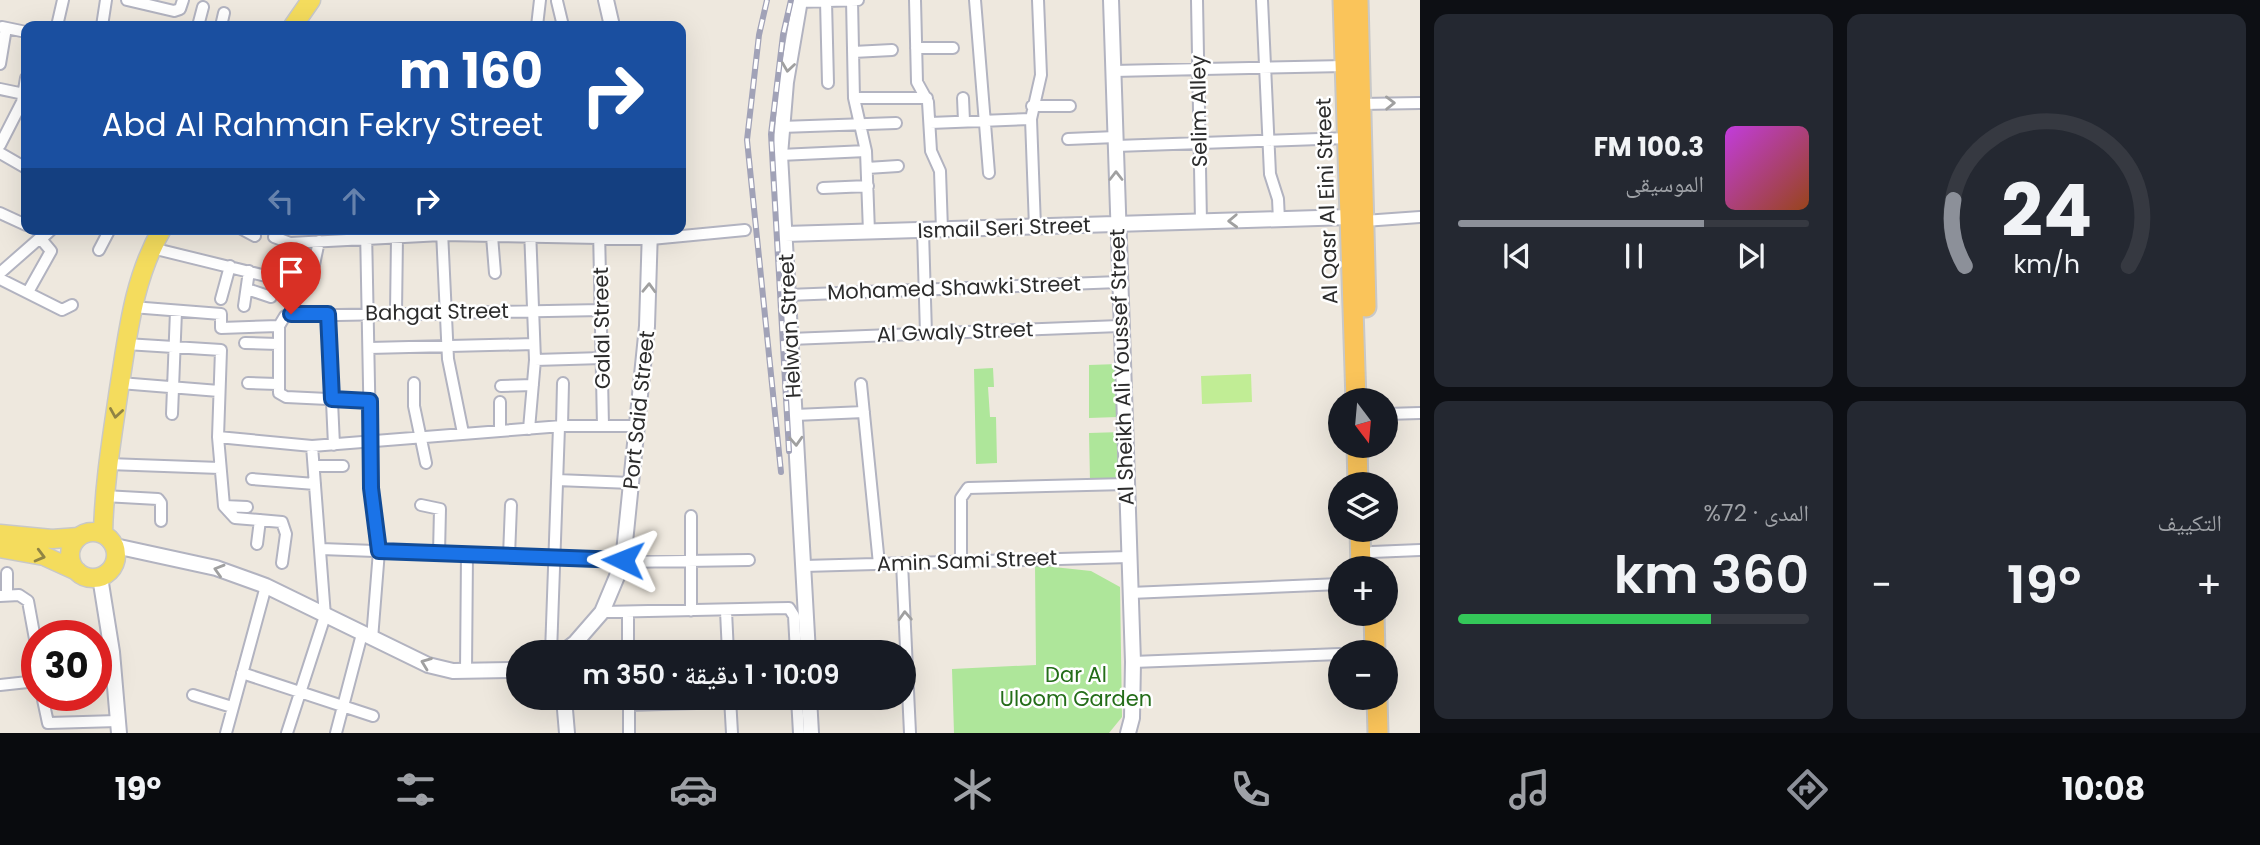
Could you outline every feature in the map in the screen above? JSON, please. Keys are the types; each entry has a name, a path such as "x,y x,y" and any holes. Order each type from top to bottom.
{"highway":[{"name":"Al Qasr Al Eini Street","path":"1343,0 1348,138 1357,219 1368,388"},
{"name":"Al Qasr Al Eini Street","path":"1356,388 1360,104 1358,0"},
{"path":"1364,710 1365,733"},
{"path":"1377,710 1378,733"}],"main road":[{"path":"296,21 311,0"},
{"path":"0,548 44,556 87,577 100,577 112,568 116,561 109,540 104,496 108,464 132,307 159,235"},
{"path":"0,534 52,539 79,537 91,532 109,540"},
{"path":"77,571 70,553 79,537"}],"street":[{"path":"58,21 63,0"},
{"path":"103,21 106,0"},
{"path":"127,0 174,11 180,9 183,0"},
{"path":"538,21 540,2 563,0"},
{"path":"606,0 611,21"},
{"path":"852,0 854,98 866,151 869,232"},
{"path":"799,1 858,0"},
{"path":"915,0 918,86 927,98 931,151 940,172 942,230"},
{"path":"975,0 989,173"},
{"path":"1035,227 1031,119 1041,75 1038,0"},
{"name":"Al Sheikh Ali Youssef Street","path":"1111,0 1116,224 1133,662 1132,718 1128,733"},
{"name":"Selim Alley","path":"1198,0 1201,222"},
{"path":"1262,0 1270,174 1278,199 1279,220"},
{"path":"557,1 562,21"},
{"name":"Helwan Street","path":"799,1 781,127 780,155 807,640"},
{"path":"826,1 828,83"},
{"path":"199,21 203,7"},
{"path":"222,21 224,13"},
{"path":"0,64 3,28 21,31"},
{"path":"916,48 953,48"},
{"path":"853,52 892,50"},
{"path":"1113,71 1345,66"},
{"path":"0,89 21,93"},
{"path":"854,98 927,98"},
{"path":"963,98 964,121"},
{"path":"0,145 21,101"},
{"path":"1360,104 1420,103"},
{"path":"1032,106 1070,106"},
{"path":"14,118 21,122"},
{"path":"930,123 1031,119"},
{"path":"781,127 896,124"},
{"path":"1068,139 1200,144 1348,138"},
{"path":"780,155 866,151"},
{"path":"0,153 21,165"},
{"path":"867,168 898,166"},
{"path":"823,188 868,186"},
{"path":"0,213 21,223"},
{"path":"1357,219 1420,217"},
{"name":"Ismail Seri Street","path":"785,234 1357,219"},
{"path":"686,232 745,230"},
{"path":"923,230 926,334"},
{"path":"0,273 41,235"},
{"path":"28,292 51,251 45,235"},
{"path":"99,250 107,235"},
{"path":"274,237 290,243 319,242 360,235"},
{"path":"336,733 367,637 379,551 371,488 366,235"},
{"path":"376,235 415,235"},
{"path":"442,235 449,368 463,433"},
{"path":"480,235 505,235"},
{"path":"529,429 535,360 530,235"},
{"name":"Galal Street","path":"599,235 603,426"},
{"name":"Port Said Street","path":"577,640 602,612 623,561 648,326 650,235"},
{"path":"492,236 495,273"},
{"path":"396,313 397,237"},
{"path":"311,279 319,242"},
{"path":"152,247 276,277 290,243"},
{"path":"222,299 230,266"},
{"path":"244,306 249,271"},
{"path":"0,279 62,310 72,305"},
{"name":"Mohamed Shawki Street","path":"788,295 1119,282"},
{"path":"247,289 271,296"},
{"path":"132,307 221,314 220,328 279,326 277,384 282,396 370,401"},
{"name":"Bahgat Street","path":"279,326 285,316 291,314 602,310"},
{"path":"172,414 176,311"},
{"path":"328,314 334,445"},
{"name":"Al Gwaly Street","path":"790,339 1120,326"},
{"path":"245,343 278,344"},
{"path":"126,344 220,350 218,437 224,506 235,518 278,520 285,526 282,563"},
{"path":"369,348 534,344"},
{"path":"535,360 603,358"},
{"path":"120,383 219,391"},
{"path":"247,383 277,384"},
{"path":"414,383 414,406 423,437 426,463"},
{"path":"551,640 563,383"},
{"path":"861,384 880,564"},
{"path":"501,386 533,385"},
{"path":"499,402 500,430"},
{"path":"795,415 864,412"},
{"path":"1398,414 1420,413"},
{"path":"218,437 313,446 500,430 637,426"},
{"path":"287,733 325,615 313,446"},
{"path":"108,464 220,468"},
{"path":"314,466 344,466"},
{"path":"252,480 316,484"},
{"path":"557,480 631,483"},
{"path":"961,561 961,498 964,491 972,486 1127,484"},
{"path":"104,496 158,499 161,503 161,521"},
{"path":"421,505 440,509 439,553"},
{"path":"509,556 512,505"},
{"path":"224,506 247,507"},
{"path":"691,516 691,611"},
{"path":"257,544 260,520"},
{"path":"109,540 216,568 266,586 428,665 466,671 506,670"},
{"path":"321,549 623,561 749,560"},
{"path":"1392,556 1420,550"},
{"path":"466,671 467,554"},
{"name":"Amin Sami Street","path":"804,566 1129,556"},
{"path":"902,563 904,640"},
{"path":"7,573 3,596 19,595 28,601 31,620"},
{"path":"45,711 48,723 118,727 114,676 100,577"},
{"path":"1130,593 1328,584"},
{"path":"226,733 266,586"},
{"path":"602,612 789,608 794,615 795,640"},
{"path":"726,611 727,640"},
{"path":"628,612 628,640"},
{"path":"1133,662 1328,654"},
{"path":"242,673 373,716"},
{"path":"0,685 21,683"},
{"path":"192,695 232,707"},
{"path":"565,710 567,733"},
{"path":"629,710 629,733"},
{"path":"731,710 732,733"},
{"path":"799,733 801,710"},
{"path":"805,710 811,733"},
{"path":"908,710 910,733"}],"green space":[{"path":"1118,364 1118,417 1089,418 1089,365"},
{"path":"993,368 994,387 988,387 990,417 996,417 997,463 976,464 974,369"},
{"path":"1251,374 1252,402 1202,404 1201,376"},
{"path":"1122,432 1123,481 1090,481 1089,433"},
{"name":"Dar Al Uloom Garden","path":"1035,565 1091,571 1120,587 1122,717 1109,733 954,733 952,669 1036,665"}],"railway":[{"path":"767,0 759,35 747,140 781,472"},
{"path":"789,451 771,134 783,35 791,0"}],"route":[{"path":"291,314 328,314 332,399 370,401 371,488 379,551 623,560"}]}
